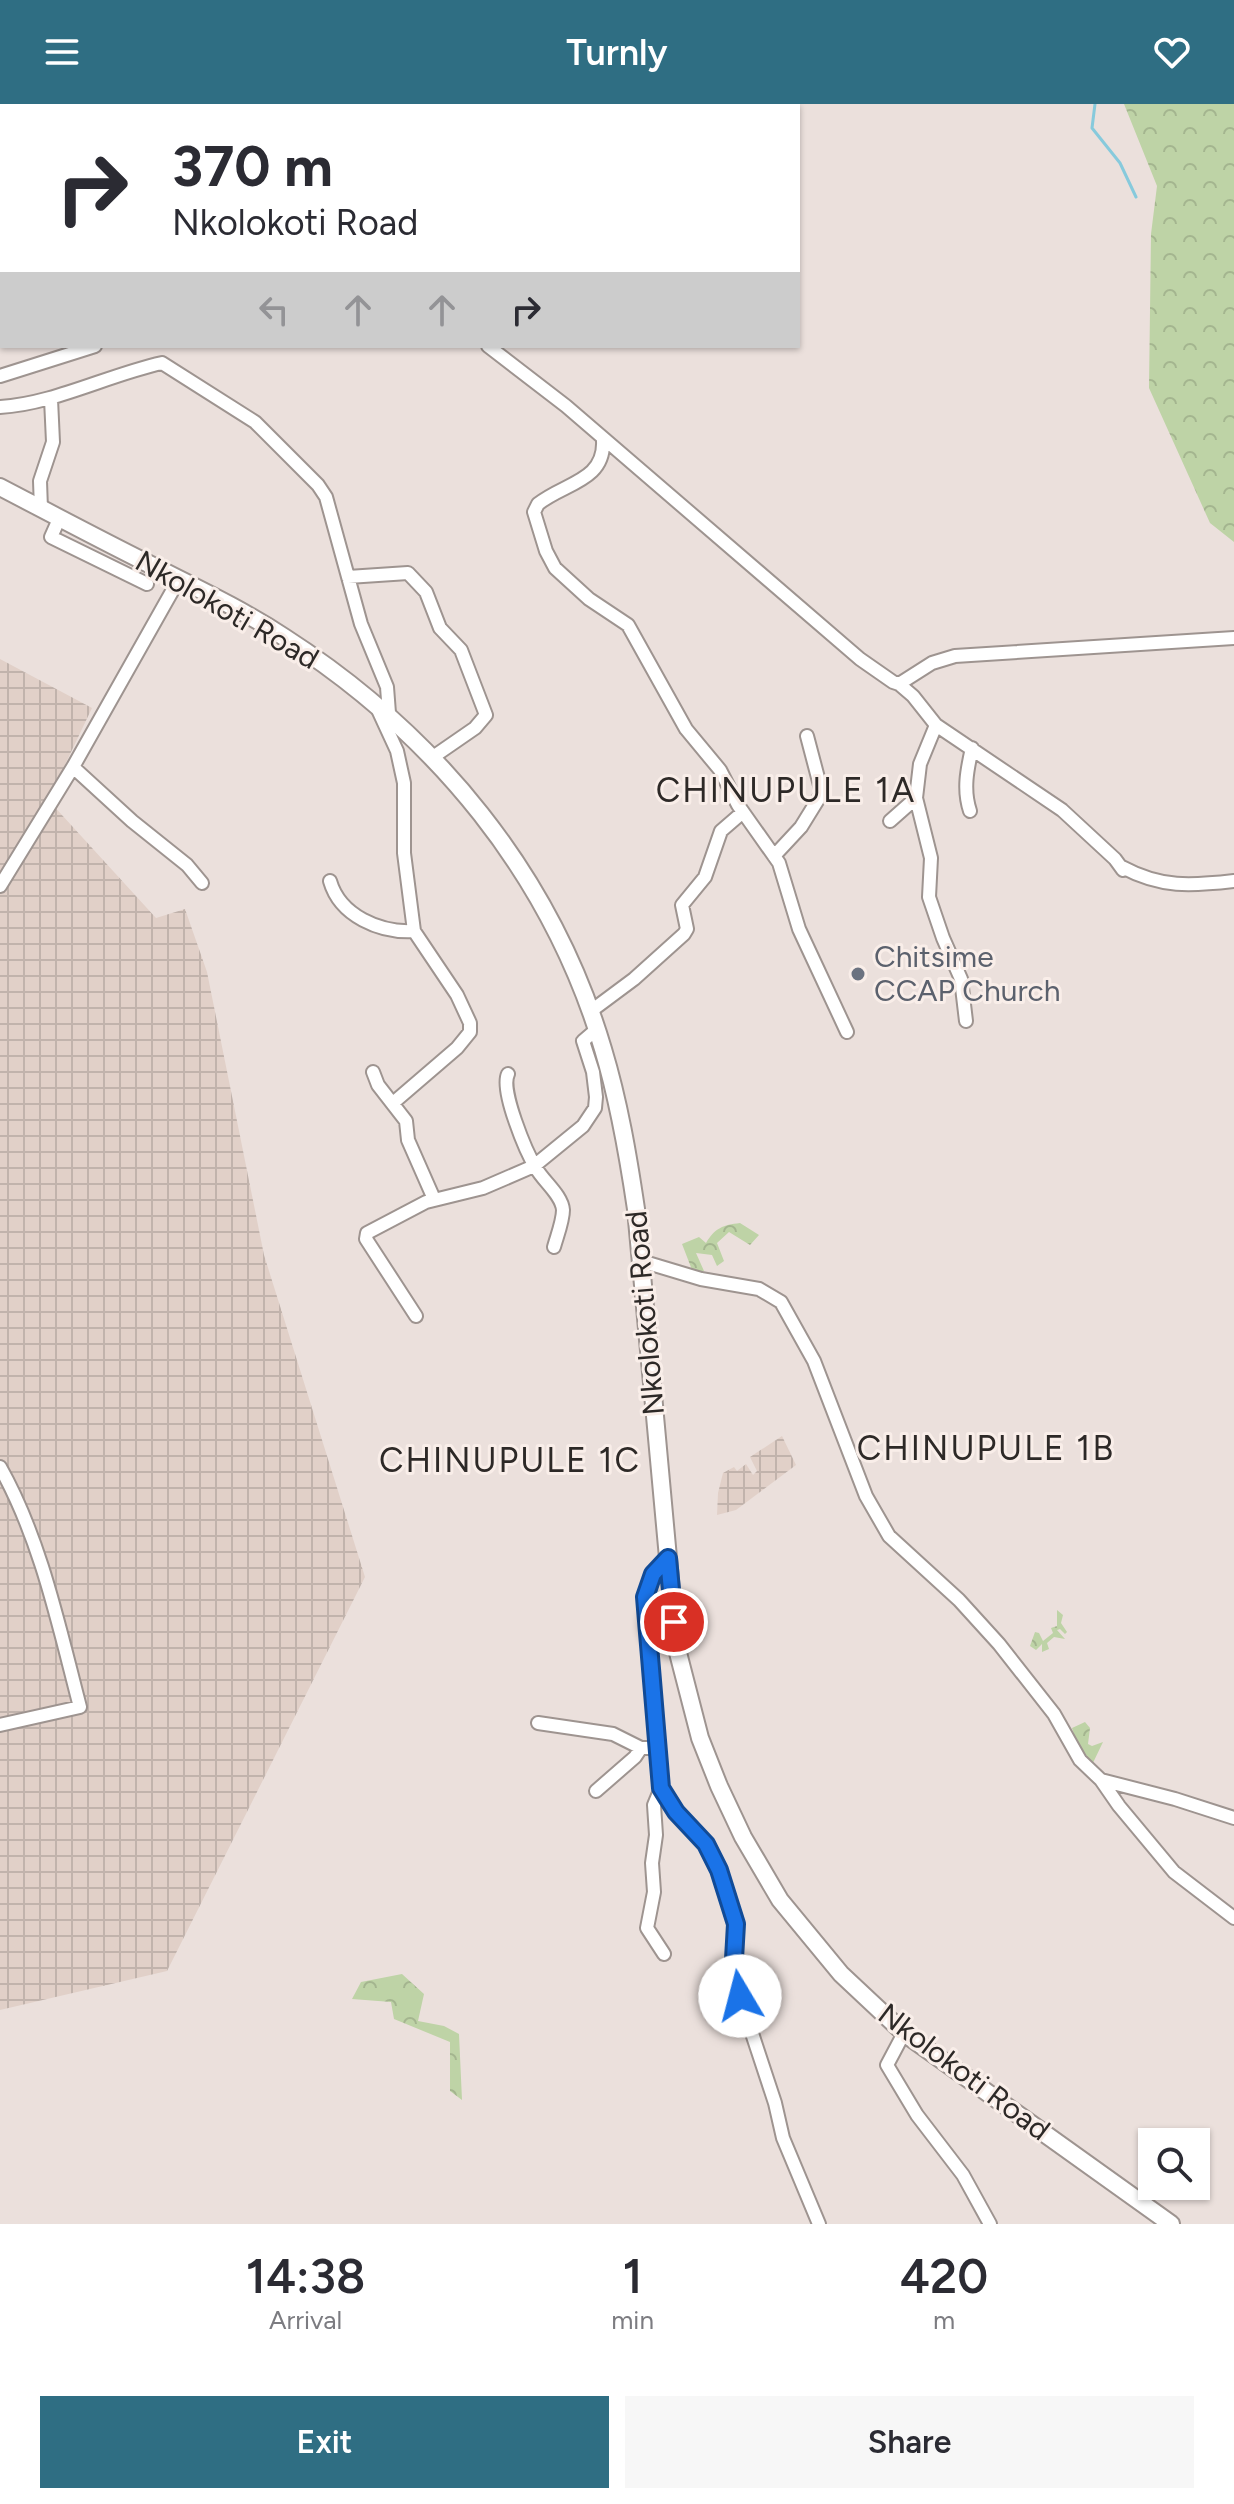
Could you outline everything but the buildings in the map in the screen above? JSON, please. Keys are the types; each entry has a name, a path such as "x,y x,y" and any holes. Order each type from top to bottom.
{"main road":[{"name":"Nkolokoti Road","path":"0,487 281,635 375,702 433,757 486,818 509,851 545,909 591,1011 622,1123 641,1261 676,1645 700,1738 743,1837 789,1910 841,1974 904,2033 1171,2224"}],"street":[{"path":"0,376 89,348"},
{"path":"490,348 541,390 566,406 860,659 899,684 936,725 1062,810 1122,868 1171,886 1234,881"},
{"path":"0,407 51,399 127,371 162,363 255,422 318,485 326,497 361,624 387,687 389,713"},
{"path":"41,509 40,481 53,442 51,399"},
{"path":"603,441 602,459 594,471 538,504 534,512 546,551 555,568 577,588 628,625 686,729 720,770 743,812 774,856 785,878 792,909 808,951 847,1032"},
{"path":"59,519 51,537 147,584"},
{"path":"348,577 408,573 426,592 440,628 461,650 486,715 475,728 433,757"},
{"path":"0,886 73,767 179,579"},
{"path":"899,684 932,663 955,656 1234,638"},
{"path":"375,702 397,751 404,783 404,853 414,931 457,995 469,1018 470,1032 441,1063 393,1103"},
{"path":"936,725 923,755 916,798 931,858 929,897 961,979 966,1021"},
{"path":"774,856 801,827 822,793 807,736"},
{"path":"970,811 966,781 972,748"},
{"path":"73,767 132,821 187,865 202,883"},
{"path":"890,821 916,798"},
{"path":"591,1011 634,979 684,934 687,929 682,905 705,877 721,831 743,812"},
{"path":"330,881 340,902 354,915 386,929 414,931"},
{"path":"416,1316 365,1237 367,1233 434,1199 483,1188 534,1166 583,1126 595,1108 595,1084 583,1043 584,1038 597,1029"},
{"path":"373,1072 378,1085 406,1121 409,1145 434,1199"},
{"path":"508,1074 505,1081 507,1091 534,1166 556,1195 563,1210 554,1247"},
{"path":"641,1261 701,1279 759,1289 781,1302 814,1361 866,1496 882,1526 900,1549 959,1600 999,1644 1054,1714 1080,1760 1101,1780 1174,1872 1234,1918"},
{"path":"0,1467 16,1496 37,1555 80,1707 0,1725"},
{"path":"668,1558 653,1574 645,1597 661,1788 676,1812 706,1844 719,1870 736,1924 734,1959 744,2009 775,2103 783,2138 819,2224"},
{"path":"538,1723 613,1734 641,1748 657,1748"},
{"path":"596,1791 641,1748"},
{"path":"1101,1780 1234,1818"},
{"path":"661,1788 654,1805 654,1892 647,1928 664,1954"},
{"path":"904,2033 887,2065 917,2115 963,2175 990,2224"}],"shaded area":[{"path":"0,659 92,708 53,790 51,803 156,918 185,909 207,972 264,1255 365,1577 167,1971 0,2010"},
{"path":"782,1436 796,1465 736,1510 717,1515 723,1473 734,1467 737,1471 746,1464 753,1475 757,1471 750,1457"}],"green space":[{"path":"1124,104 1234,104 1234,542 1210,523 1149,388 1151,234 1157,186"},
{"path":"740,1223 759,1235 750,1245 729,1232 717,1243 724,1261 717,1266 712,1255 696,1253 704,1271 694,1275 682,1244 699,1237 706,1243 720,1228"},
{"path":"1057,1610 1063,1615 1061,1623 1067,1632 1057,1630 1065,1639 1054,1637 1047,1643 1049,1649 1042,1652 1042,1644 1036,1650 1030,1646 1035,1632 1043,1641 1053,1633 1051,1628 1057,1626"},
{"path":"1085,1722 1090,1728 1088,1744 1092,1746 1103,1742 1091,1767 1077,1744 1072,1728"},
{"path":"402,1974 424,1994 418,2021 444,2026 459,2034 462,2100 450,2091 450,2042 394,2019 391,2002 352,1999 361,1982"}],"waterway":[{"path":"1095,104 1092,128 1120,163 1136,197"}],"place":[{"name":"Chitsime CCAP Church","path":"858,974"}],"district":[{"name":"CHINUPULE 1A","path":"786,790"},
{"name":"CHINUPULE 1B","path":"986,1448"},
{"name":"CHINUPULE 1C","path":"510,1460"}],"route":[{"path":"674,1622 668,1558 653,1574 645,1597 661,1788 676,1812 706,1844 719,1870 736,1924 734,1959 740,1996"}]}
